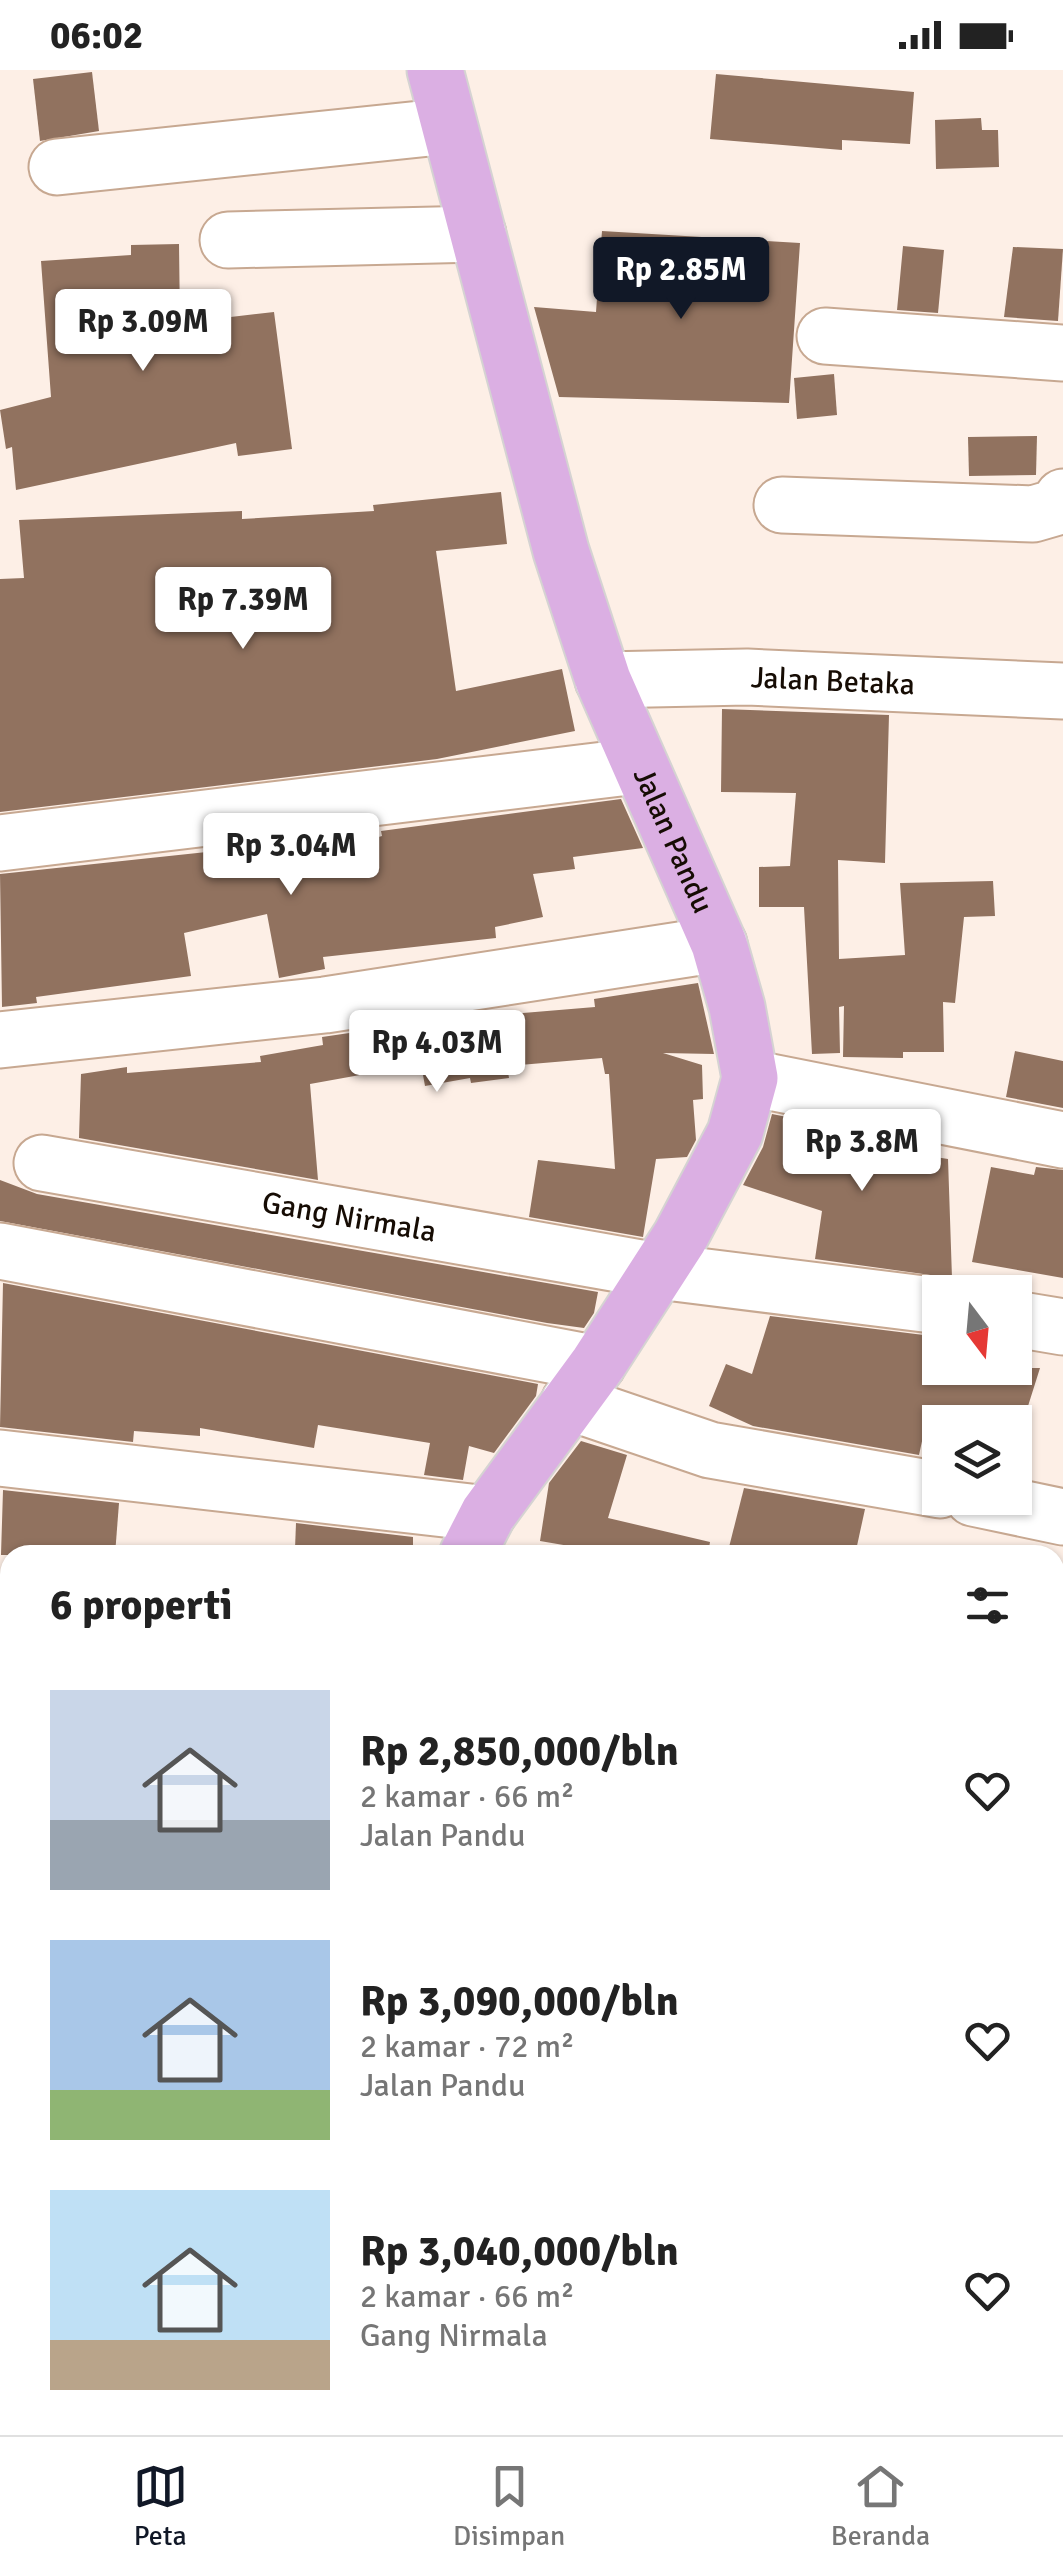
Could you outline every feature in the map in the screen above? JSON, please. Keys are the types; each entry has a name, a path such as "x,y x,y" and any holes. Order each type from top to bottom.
{"main road":[{"name":"Jalan Pandu","path":"435,70 561,551 603,680 637,766 719,944 737,1007 750,1078 735,1133 716,1175 584,1383 478,1534"}],"street":[{"path":"57,167 449,126"},
{"path":"228,240 478,234"},
{"path":"825,336 1063,353"},
{"path":"782,504 1033,514 1057,507 1063,496"},
{"name":"Jalan Betaka","path":"603,680 747,677 1063,691"},
{"path":"0,843 637,766"},
{"path":"0,1040 326,1004 719,944"},
{"path":"750,1078 1063,1140"},
{"name":"Gang Nirmala","path":"42,1163 658,1271 922,1304"},
{"path":"0,1252 584,1383 710,1450 922,1487"},
{"path":"1032,1322 1063,1327"},
{"path":"0,1458 478,1534"},
{"path":"1032,1510 1063,1517"}],"building":[{"path":"92,72 99,131 40,141 33,79"},
{"path":"716,74 914,92 910,144 842,140 842,150 710,139"},
{"path":"981,118 982,130 998,130 999,167 936,169 935,120"},
{"path":"602,231 800,243 789,403 559,397 534,307 596,312"},
{"path":"179,244 180,323 274,312 292,449 238,456 236,443 16,490 12,447 6,449 0,410 51,397 41,261 131,255 131,245"},
{"path":"903,246 944,250 938,313 897,310"},
{"path":"1013,247 1063,249 1058,321 1004,317"},
{"path":"834,374 837,415 797,419 794,378"},
{"path":"1037,436 1036,475 969,476 968,437"},
{"path":"501,492 507,544 436,551 456,691 562,669 575,731 437,759 0,812 0,579 24,578 19,520 242,511 242,519 374,511 373,505"},
{"path":"722,709 889,715 885,863 838,860 839,959 905,955 900,883 993,881 995,916 964,917 955,1003 943,1002 944,1052 903,1052 903,1058 843,1057 844,1006 839,1007 840,1053 812,1054 804,907 759,907 759,867 790,866 796,793 721,792"},
{"path":"621,799 643,848 573,857 575,869 533,874 543,917 495,927 496,938 323,957 325,969 279,978 267,914 184,933 191,976 36,997 37,1003 2,1007 0,874 300,842 303,859 382,836 381,831"},
{"path":"698,983 714,1054 663,1053 702,1065 703,1099 693,1100 696,1140 687,1157 656,1159 643,1237 529,1217 538,1160 615,1169 609,1074 605,1074 602,1058 507,1066 509,1078 471,1083 470,1078 425,1086 421,1064 310,1084 318,1180 79,1138 81,1074 127,1067 127,1073 261,1062 260,1056 323,1045 322,1037 500,1011 500,1015 595,1007 594,999"},
{"path":"1015,1051 1063,1061 1063,1108 1006,1097"},
{"path":"772,1114 931,1146 929,1156 948,1159 952,1275 815,1259 822,1211 743,1185 763,1147"},
{"path":"991,1167 1034,1175 1036,1167 1063,1170 1063,1278 972,1262"},
{"path":"0,1180 37,1194 598,1292 594,1313 584,1328 547,1323 0,1221"},
{"path":"3,1283 538,1384 536,1396 494,1453 469,1446 463,1480 424,1475 430,1443 318,1425 314,1448 200,1428 200,1436 134,1431 133,1442 0,1427"},
{"path":"770,1316 922,1335 922,1385 1032,1385 1032,1368 1040,1368 1028,1405 922,1405 919,1455 753,1426 709,1406 726,1364 752,1374"},
{"path":"581,1441 627,1455 608,1518 710,1542 710,1545 563,1545 540,1541 549,1483"},
{"path":"744,1488 865,1509 857,1545 730,1545"},
{"path":"3,1490 119,1503 116,1545 1,1545"},
{"path":"296,1523 413,1537 413,1545 295,1545"}]}
